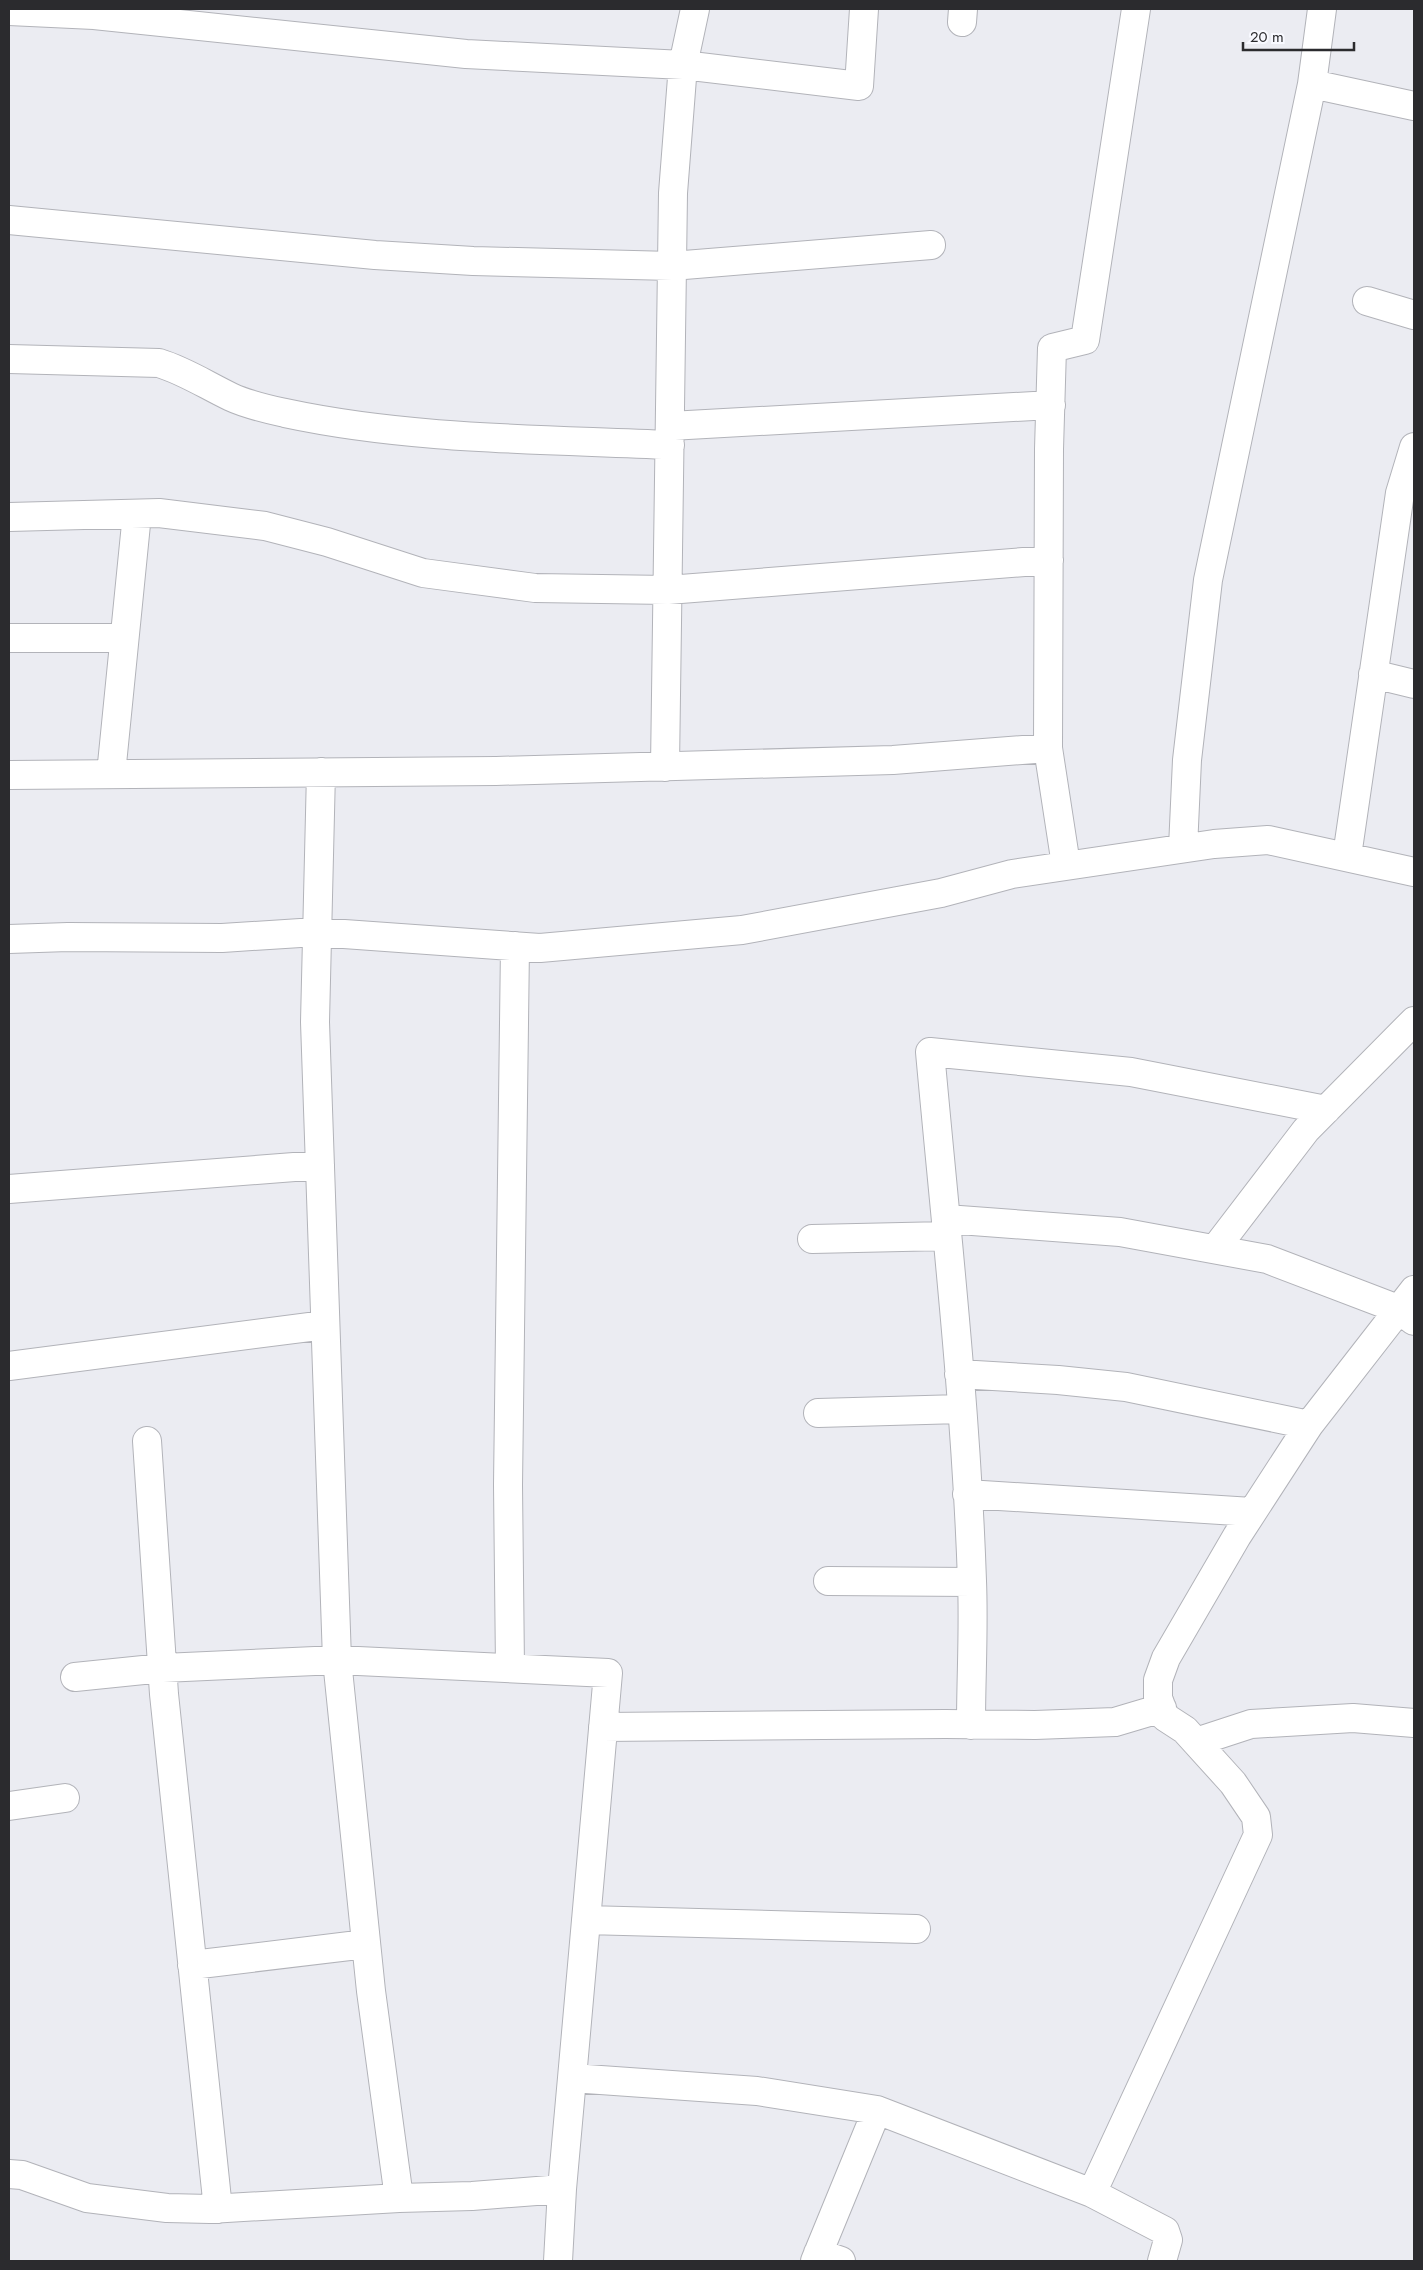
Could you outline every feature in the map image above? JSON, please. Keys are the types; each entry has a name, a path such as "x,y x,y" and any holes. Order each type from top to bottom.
{"street":[{"path":"664,767 673,193 682,65 695,9"},
{"path":"9,11 103,12 466,54 682,65 859,86 864,9"},
{"path":"1066,866 1048,748 1052,348 1086,340 1136,9"},
{"path":"1183,848 1188,760 1208,580 1312,84 1322,9"},
{"path":"1312,84 1414,106"},
{"path":"9,220 375,255 473,261 672,266 931,245"},
{"path":"1367,301 1414,314"},
{"path":"9,359 159,363 178,368 231,397 250,404 286,413 427,434 670,435 1050,405"},
{"path":"1347,856 1373,674 1407,495 1414,448"},
{"path":"9,517 159,513 265,526 327,542 423,573 535,588 668,590 1049,560"},
{"path":"111,774 137,514"},
{"path":"9,638 124,638"},
{"path":"1373,674 1414,684"},
{"path":"9,776 496,771 664,767 893,760 1048,748"},
{"path":"320,772 315,1022 337,1660 366,1944 399,2198"},
{"path":"9,939 68,937 222,938 316,932 540,948 742,930 941,893 1012,874 1183,848 1268,840 1414,872"},
{"path":"510,1668 508,1476 514,946"},
{"path":"1216,1249 1306,1130 1414,1021"},
{"path":"971,1724 972,1582 968,1494 930,1052 1131,1072 1326,1110"},
{"path":"9,1190 320,1165"},
{"path":"812,1239 946,1227 1120,1232 1267,1259 1409,1307 1308,1425 1252,1512 1166,1658 1158,1680 1158,1698 1165,1717 1185,1730 1233,1783 1256,1817 1258,1835 1092,2194"},
{"path":"9,1366 325,1325"},
{"path":"959,1374 1058,1380 1126,1387 1308,1425"},
{"path":"818,1413 961,1409"},
{"path":"147,1441 163,1668 218,2209"},
{"path":"968,1494 1252,1512"},
{"path":"828,1581 972,1582"},
{"path":"75,1677 163,1668 337,1660 608,1673 562,2189 558,2261"},
{"path":"604,1727 1035,1725 1115,1722 1162,1708"},
{"path":"1196,1742 1251,1724 1353,1718 1414,1723"},
{"path":"9,1806 65,1798"},
{"path":"586,1920 916,1929"},
{"path":"192,1965 366,1944"},
{"path":"572,2078 757,2091 877,2110 1092,2194 1165,2232 1168,2240 1162,2261"},
{"path":"825,2258 877,2110"},
{"path":"9,2174 22,2175 87,2198 167,2208 218,2209 399,2198 472,2196 562,2189"}]}
